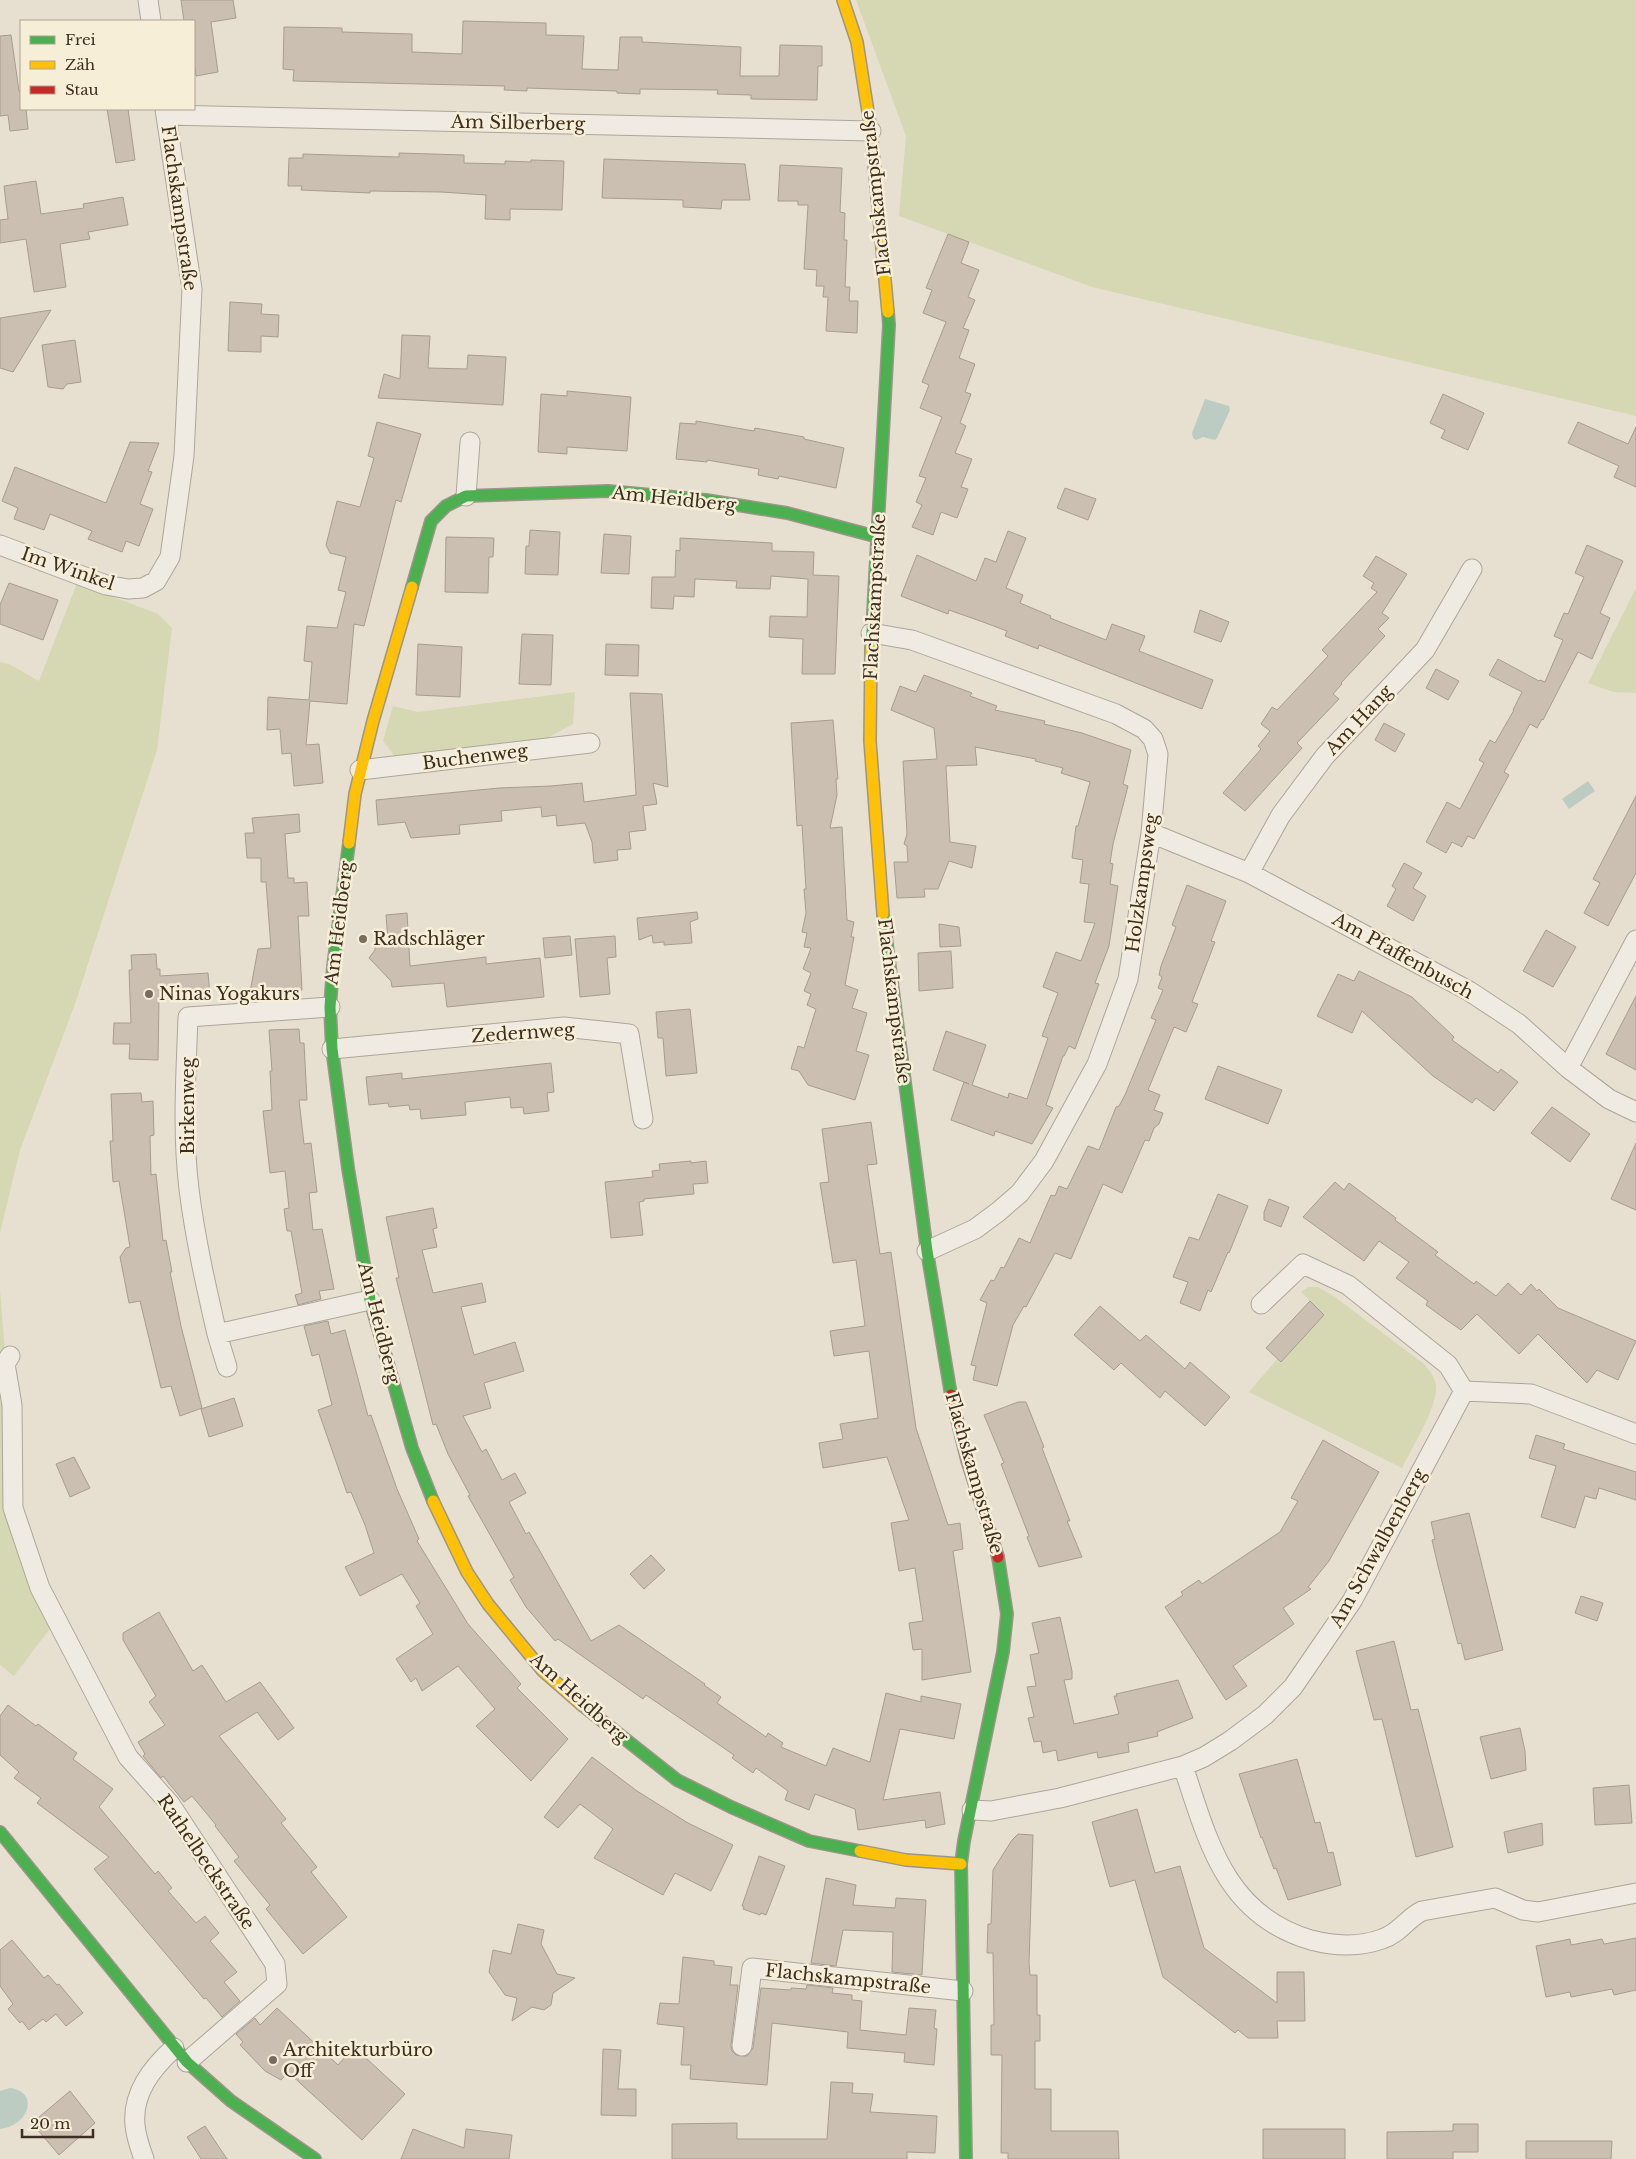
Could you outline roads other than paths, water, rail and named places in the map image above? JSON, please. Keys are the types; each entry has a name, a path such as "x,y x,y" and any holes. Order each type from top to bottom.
{"street":[{"path":"148,0 151,20"},
{"name":"Flachskampstraße","path":"843,0 857,42 871,131 889,325 871,633 870,741 884,925 927,1251 951,1397 967,1460 1001,1565 1007,1614 1003,1652 972,1810 964,1841 961,1864 966,2159"},
{"name":"Flachskampstraße","path":"166,112 192,290 184,456"},
{"name":"Am Silberberg","path":"166,112 871,131"},
{"path":"466,496 470,442"},
{"name":"Im Winkel","path":"0,544 106,585 128,589 143,588 156,581 170,557 184,456"},
{"name":"Am Heidberg","path":"878,537 788,513 706,500 608,491 466,496 446,506 431,521 372,721 360,770 355,794 340,909 330,1007 332,1049 348,1168 370,1300 412,1448 431,1497 467,1572 488,1604 542,1671 598,1720 677,1780 731,1807 809,1841 906,1860 961,1864"},
{"name":"Am Hang","path":"1249,873 1281,815 1325,756 1425,650 1472,569"},
{"name":"Holzkampsweg","path":"871,633 912,640 1116,714 1144,729 1153,739 1158,754 1151,833 1128,979 1097,1064 1044,1162 1020,1193 975,1229 927,1251"},
{"name":"Buchenweg","path":"360,770 590,744"},
{"name":"Am Pfaffenbusch","path":"1151,833 1249,873 1469,992 1519,1024 1568,1068 1609,1099 1636,1112"},
{"path":"1568,1068 1636,940"},
{"name":"Birkenweg","path":"227,1368 200,1262 189,1187 185,1108 188,1017 330,1007"},
{"name":"Zedernweg","path":"332,1049 564,1027 629,1034 643,1119"},
{"path":"1261,1304 1302,1264 1348,1285 1448,1365 1464,1391 1531,1394 1636,1434"},
{"path":"218,1334 370,1300"},
{"name":"Rathelbeckstraße","path":"10,1356 5,1364 12,1405 13,1508 40,1588 128,1757 170,1804 275,1964 278,1976 277,1984 187,2062"},
{"name":"Am Schwalbenberg","path":"972,1810 991,1812 1060,1798 1183,1766 1204,1757 1230,1741 1265,1715 1293,1687 1352,1601 1464,1391"},
{"path":"1183,1766 1207,1837 1222,1870 1239,1895 1264,1917 1299,1936 1332,1945 1358,1944 1382,1939 1402,1929 1412,1916 1422,1911 1495,1898 1523,1910 1538,1912 1636,1893"},
{"path":"0,1832 187,2062 231,2102 316,2159"},
{"name":"Flachskampstraße","path":"742,2046 752,1968 962,1991"},
{"path":"144,2159 134,2124 138,2093 157,2064 174,2048"}],"place":[{"name":"Radschläger","path":"363,939"},
{"name":"Ninas Yogakurs","path":"149,994"},
{"name":"Architekturbüro Off","path":"273,2060"}]}
